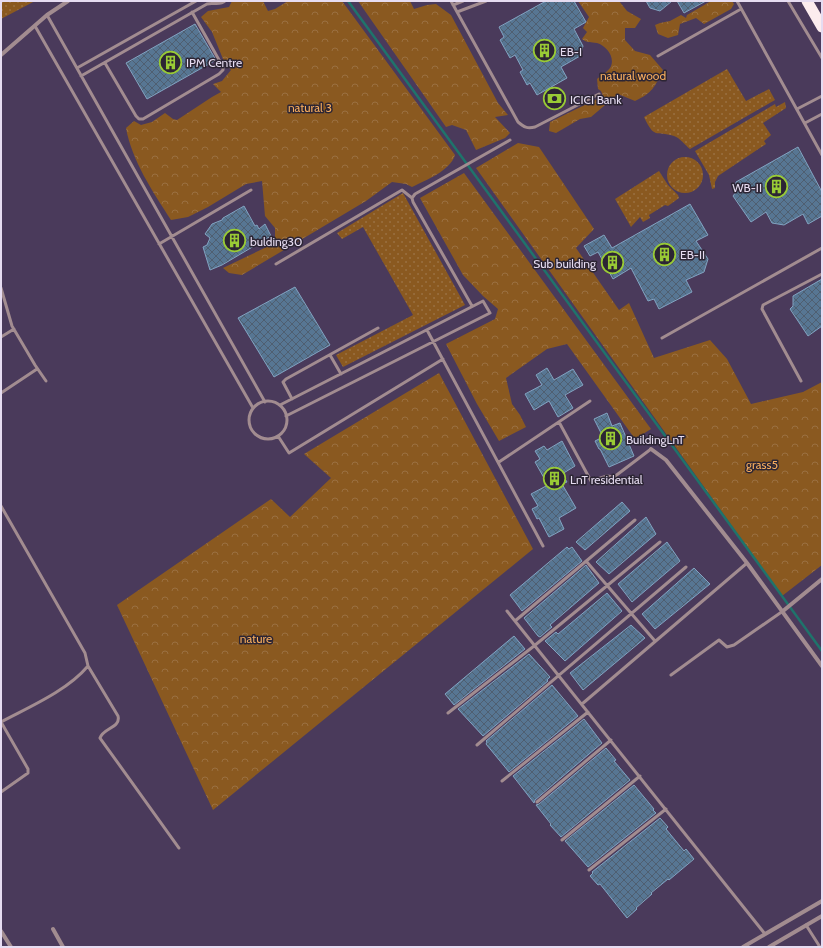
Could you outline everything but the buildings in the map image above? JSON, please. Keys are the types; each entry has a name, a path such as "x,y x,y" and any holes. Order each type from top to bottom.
{"highway":[{"path":"807,1 822,27"}],"street":[{"path":"1,55 47,15 68,1"},
{"path":"651,449 666,460 747,563 822,666"},
{"path":"783,611 822,579"},
{"path":"743,947 822,900"},
{"path":"769,947 775,946 822,916"},
{"path":"53,929 63,947"},
{"path":"1,930 11,947"}],"lane":[{"path":"77,68 196,1"},
{"path":"82,76 207,4 218,4 225,1"},
{"path":"451,1 518,122 523,127 535,127 599,94"},
{"path":"453,5 463,1"},
{"path":"457,12 486,1"},
{"path":"737,1 822,155"},
{"path":"788,1 822,58"},
{"path":"658,56 741,9"},
{"path":"105,63 136,116 139,119 143,119 224,70 192,12"},
{"path":"47,15 265,402"},
{"path":"35,26 253,408"},
{"path":"797,109 822,96"},
{"path":"805,123 822,114"},
{"path":"412,198 415,194 510,140"},
{"path":"159,244 251,190"},
{"path":"276,264 400,190 404,190 412,198 472,306"},
{"path":"662,338 822,248"},
{"path":"801,381 762,309 763,305 822,274"},
{"path":"1,288 14,329 37,369 46,381"},
{"path":"280,406 483,301 490,313 286,416"},
{"path":"292,399 284,382 378,328"},
{"path":"1,337 14,329"},
{"path":"427,330 543,546"},
{"path":"330,355 341,374"},
{"path":"278,436 289,453 443,359"},
{"path":"1,393 37,369"},
{"path":"499,462 590,401"},
{"path":"265,402 274,402 284,410 286,416 284,429 278,436 268,439 256,435 252,430 249,419 253,408 257,404 265,402"},
{"path":"560,422 591,481 607,476 614,478 651,449"},
{"path":"1,506 85,653 88,666 118,716 119,720 117,724 102,734 100,738 179,848"},
{"path":"515,621 635,520"},
{"path":"448,713 534,646 660,542"},
{"path":"586,561 655,641"},
{"path":"582,704 747,563"},
{"path":"477,745 686,567"},
{"path":"507,611 765,934"},
{"path":"671,675 719,640 727,647 730,647 783,611"},
{"path":"1,792 28,773 28,769 1,722 67,686 81,675 88,666"},
{"path":"502,781 588,712"},
{"path":"537,802 611,740"},
{"path":"562,840 640,776"},
{"path":"589,870 666,809"},
{"path":"806,925 820,947"}],"green space":[{"path":"1,1 35,1 1,19"},
{"name":"natural 3","path":"232,1 263,1 268,11 275,9 288,1 342,1 455,155 448,166 430,178 412,187 406,184 392,182 366,201 242,275 229,273 223,268 275,243 275,228 265,216 262,181 246,184 188,217 171,220 150,187 138,164 126,128 134,121 141,125 152,122 165,113 177,120 221,92 213,84 222,81 231,70 223,59 212,32 201,17 208,11 229,7"},
{"path":"358,1 410,1 414,9 436,4 451,15 498,103 508,115 495,117 510,133 505,138 476,150 466,130 452,125 446,127"},
{"name":"natural wood","path":"578,1 619,1 627,11 641,19 635,28 625,28 625,40 635,51 650,55 663,70 652,89 641,98 635,101 618,94 591,117 580,119 556,133 549,131 550,122 603,96 601,91 598,89 597,79 610,68 612,64 610,53 604,47 597,43 587,42 582,39 587,32 583,28 589,17"},
{"name":"natural wood","path":"711,1 732,1 734,4 731,9 704,24 696,18 680,24 678,35 668,38 658,34 655,25 670,21 681,15 686,18 687,15"},
{"path":"727,69 746,101 769,89 775,100 690,149 676,137 668,134 653,132 644,117"},
{"path":"785,102 786,108 763,123 771,135 764,141 766,144 718,176 715,182 715,188 712,189 709,175 695,151 775,104 776,107"},
{"name":"grass5","path":"518,143 539,147 594,229 576,248 619,310 629,303 654,358 710,340 727,359 751,404 803,392 822,382 822,565 782,596 476,168"},
{"path":"689,157 698,162 702,168 702,182 698,188 689,193 681,193 672,188 668,182 667,171 672,162 678,158"},
{"path":"659,171 679,198 668,206 665,205 649,215 650,218 643,222 640,217 631,227 615,199"},
{"path":"464,173 651,429 635,439 567,344 547,349 506,378 512,404 526,427 499,441 477,404 446,344 495,319 498,309 463,275 420,198"},
{"path":"403,193 465,305 343,367 336,355 413,315 363,227 342,239 337,233"},
{"name":"nature","path":"439,373 533,549 213,810 117,605 271,499 290,517 331,478 304,454"}],"waterway":[{"path":"348,1 822,651"}],"place":[{"name":"EB-I","path":"544,51"},
{"name":"IPM Centre","path":"171,62"},
{"name":"ICICI Bank","path":"554,99"},
{"name":"WB-II","path":"777,187"},
{"name":"bulding30","path":"235,241"},
{"name":"EB-II","path":"665,254"},
{"name":"Sub building","path":"612,263"},
{"name":"BuildingLnT","path":"611,439"},
{"name":"LnT residential","path":"555,479"}]}
